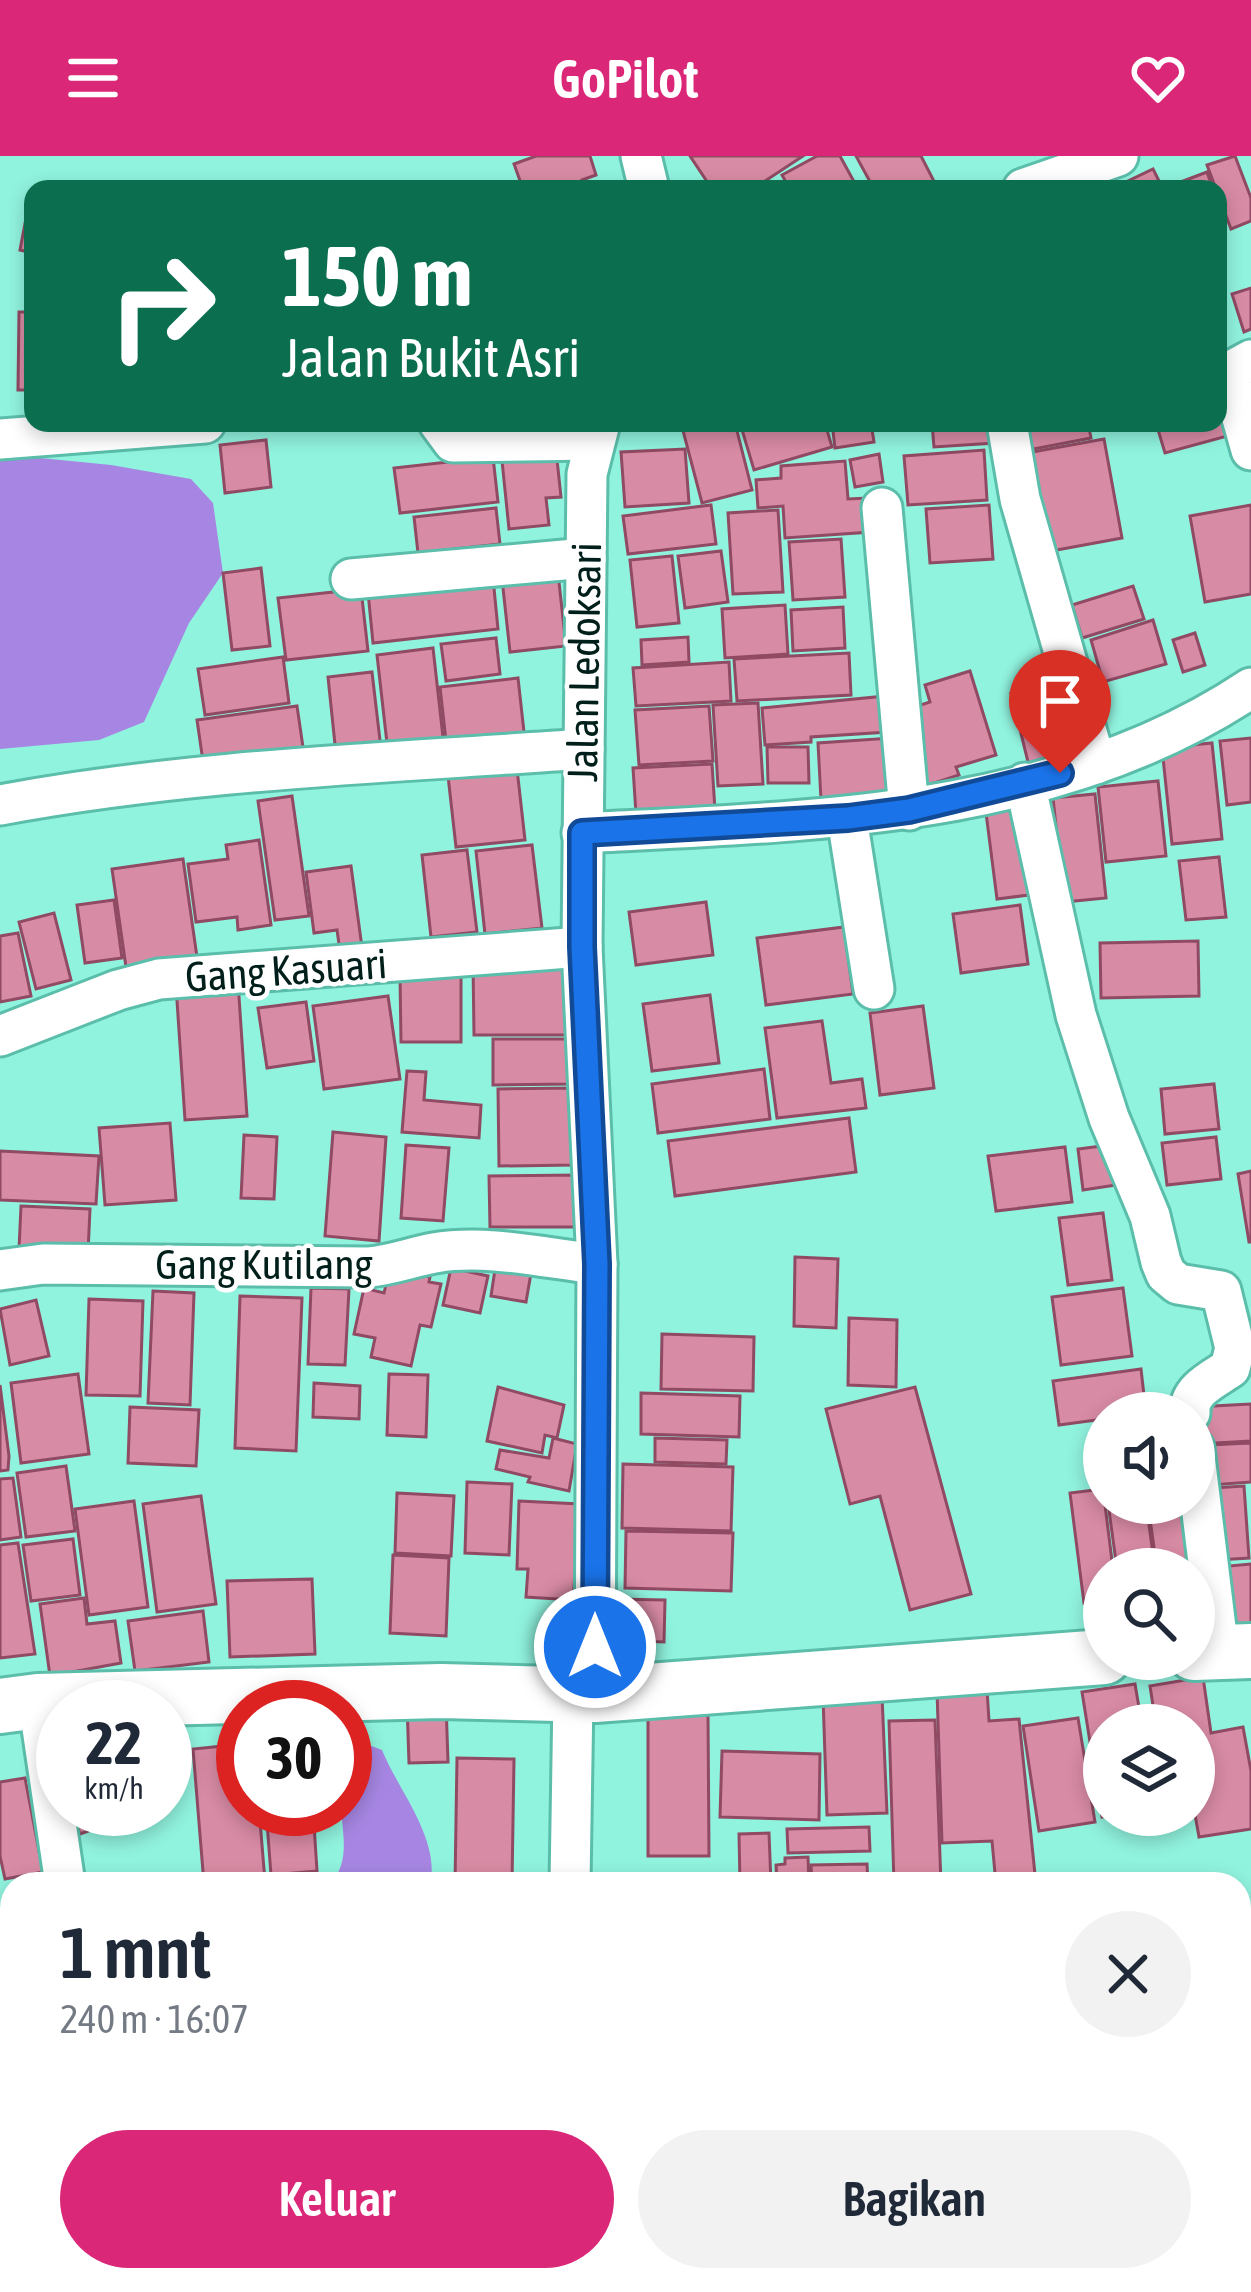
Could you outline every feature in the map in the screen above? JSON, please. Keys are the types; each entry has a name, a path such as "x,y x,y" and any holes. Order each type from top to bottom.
{"main road":[{"path":"19,1704 441,1691 584,1695 1083,1659"}],"street":[{"path":"1049,180 1118,156"},
{"path":"1251,360 1228,372 1251,450"},
{"path":"0,439 85,432"},
{"path":"446,432 453,442 584,432"},
{"name":"Jalan Ledoksari","path":"571,1872 584,1695 597,1264 582,947 587,474 597,432"},
{"path":"1009,432 1020,499 1096,764"},
{"path":"882,508 909,810"},
{"path":"351,579 586,559"},
{"path":"582,833 848,818 909,810 1096,764 1163,736 1251,688"},
{"path":"0,805 180,778 584,749"},
{"path":"1025,782 1076,1016 1109,1118 1150,1216 1166,1274 1178,1284 1236,1288 1230,1368 1196,1392"},
{"path":"848,818 874,989"},
{"name":"Gang Kasuari","path":"0,1036 159,979 582,947"},
{"name":"Gang Kutilang","path":"0,1270 65,1264 369,1268 431,1253 480,1250 597,1264"},
{"path":"1204,1524 1221,1652"},
{"path":"19,1704 62,1872"}],"shaded area":[{"path":"0,454 191,479 213,503 223,573 189,623 144,722 99,740 0,749"},
{"path":"372,1746 382,1750 416,1815 431,1872 338,1872 344,1839 372,1836"}],"building":[{"path":"536,156 590,156 596,175 582,180 520,180 514,164"},
{"path":"690,156 803,156 767,180 706,180"},
{"path":"817,156 840,156 853,180 785,180 782,175"},
{"path":"856,156 921,156 933,180 869,180"},
{"path":"1235,156 1251,198 1251,221 1231,229 1227,180 1213,180 1207,165"},
{"path":"1153,169 1158,180 1130,180"},
{"path":"1207,172 1210,180 1186,180"},
{"path":"1251,288 1251,329 1244,332 1232,294"},
{"path":"19,312 24,312 24,390 18,390"},
{"path":"1227,421 1231,435 1165,453 1159,432 1227,432"},
{"path":"683,432 737,432 752,490 702,503"},
{"path":"743,432 828,432 832,447 754,470"},
{"path":"833,432 872,432 874,442 835,448"},
{"path":"933,432 994,432 995,443 934,447"},
{"path":"1019,432 1090,432 1091,438 1023,451"},
{"path":"1104,439 1122,538 1046,552 1027,453"},
{"path":"266,440 271,487 225,493 220,445"},
{"path":"685,449 689,503 625,507 621,452"},
{"path":"556,450 561,497 546,498 549,525 509,529 501,451"},
{"path":"984,450 987,500 908,505 904,456"},
{"path":"879,454 883,482 855,487 850,460"},
{"path":"493,457 498,502 400,513 394,468"},
{"path":"845,461 848,499 868,498 871,532 785,538 783,506 758,508 756,480 781,478 781,466"},
{"path":"711,505 716,544 628,554 623,516"},
{"path":"989,505 993,559 930,563 926,509"},
{"path":"1251,505 1251,594 1205,602 1190,516"},
{"path":"496,508 500,544 418,553 414,517"},
{"path":"778,510 783,592 733,594 728,513"},
{"path":"841,539 845,597 793,600 789,542"},
{"path":"721,551 728,602 685,608 678,556"},
{"path":"672,556 679,623 637,627 630,560"},
{"path":"557,564 566,646 510,652 501,570"},
{"path":"261,568 270,646 232,650 223,573"},
{"path":"492,568 498,629 373,643 367,582"},
{"path":"1133,586 1144,619 1082,638 1072,605"},
{"path":"361,589 368,651 286,660 278,598"},
{"path":"785,605 788,654 725,658 722,609"},
{"path":"843,607 845,648 793,651 791,610"},
{"path":"1153,620 1166,664 1103,682 1091,640"},
{"path":"1195,633 1205,665 1183,672 1173,640"},
{"path":"688,637 689,662 642,665 641,640"},
{"path":"496,638 500,674 446,681 441,644"},
{"path":"433,648 445,755 389,761 377,655"},
{"path":"849,653 851,695 737,701 734,659"},
{"path":"283,657 289,703 205,715 198,669"},
{"path":"729,662 731,701 636,706 633,668"},
{"path":"970,671 996,755 956,767 959,775 913,790 905,710 930,702 925,685"},
{"path":"372,672 381,749 336,754 328,677"},
{"path":"518,678 525,741 447,750 440,687"},
{"path":"1056,682 1074,755 1029,766 1011,693"},
{"path":"886,696 888,732 765,745 762,708"},
{"path":"758,703 763,784 718,786 713,705"},
{"path":"297,706 305,761 205,775 197,720"},
{"path":"709,706 713,761 639,765 635,710"},
{"path":"891,738 894,796 821,800 818,743"},
{"path":"1251,738 1251,802 1227,805 1220,741"},
{"path":"1212,743 1222,839 1172,844 1162,748"},
{"path":"767,747 808,747 809,783 768,783"},
{"path":"516,760 525,840 456,847 447,767"},
{"path":"712,764 715,810 636,814 633,768"},
{"path":"1158,781 1166,856 1106,862 1098,787"},
{"path":"1095,794 1106,898 1064,902 1053,798"},
{"path":"292,796 309,916 275,920 258,801"},
{"path":"1016,800 1029,895 997,899 985,805"},
{"path":"259,840 271,925 238,930 237,917 196,922 188,864 228,859 226,845"},
{"path":"532,845 542,928 485,934 476,851"},
{"path":"467,850 477,932 431,937 422,855"},
{"path":"1219,857 1226,917 1186,920 1179,861"},
{"path":"183,859 197,957 126,967 112,869"},
{"path":"351,866 363,955 341,958 337,930 314,933 306,872"},
{"path":"114,900 122,958 85,963 77,905"},
{"path":"706,902 713,955 636,965 629,912"},
{"path":"1020,905 1028,964 961,973 953,914"},
{"path":"54,913 71,980 36,989 19,922"},
{"path":"844,927 853,994 766,1005 757,938"},
{"path":"18,933 31,996 0,1002 0,936"},
{"path":"1198,941 1199,996 1101,998 1100,943"},
{"path":"473,963 573,963 574,1035 474,1035"},
{"path":"400,975 461,975 461,1042 401,1042"},
{"path":"238,982 247,1116 185,1120 176,986"},
{"path":"710,995 719,1063 652,1071 643,1004"},
{"path":"388,996 400,1079 324,1089 313,1006"},
{"path":"306,1002 314,1061 267,1068 258,1008"},
{"path":"923,1006 934,1088 880,1095 870,1013"},
{"path":"822,1021 831,1083 862,1079 866,1108 777,1118 765,1028"},
{"path":"493,1039 570,1039 571,1084 493,1085"},
{"path":"764,1069 770,1119 658,1133 652,1084"},
{"path":"407,1071 426,1072 424,1100 481,1105 479,1138 402,1132"},
{"path":"1214,1084 1219,1129 1165,1134 1161,1089"},
{"path":"573,1088 574,1165 499,1166 498,1089"},
{"path":"849,1118 856,1172 675,1196 668,1141"},
{"path":"170,1123 176,1200 105,1205 99,1128"},
{"path":"333,1132 386,1137 379,1241 325,1236"},
{"path":"244,1135 277,1137 274,1199 241,1198"},
{"path":"1216,1137 1221,1179 1167,1185 1162,1143"},
{"path":"406,1145 449,1148 443,1221 401,1218"},
{"path":"1110,1145 1116,1185 1083,1190 1078,1149"},
{"path":"1065,1147 1072,1202 996,1211 988,1156"},
{"path":"0,1151 99,1156 96,1204 0,1200"},
{"path":"1251,1171 1251,1242 1249,1242 1238,1174"},
{"path":"579,1175 579,1227 490,1227 489,1176"},
{"path":"21,1206 90,1209 88,1253 19,1249"},
{"path":"1103,1213 1112,1280 1068,1285 1059,1218"},
{"path":"497,1256 533,1262 526,1302 491,1296"},
{"path":"795,1257 838,1259 836,1328 794,1326"},
{"path":"390,1268 441,1284 431,1327 420,1325 411,1366 371,1357 375,1338 354,1334 364,1288 384,1293"},
{"path":"451,1268 488,1276 480,1313 443,1305"},
{"path":"311,1288 349,1289 345,1365 308,1364"},
{"path":"1123,1288 1132,1356 1061,1365 1052,1297"},
{"path":"153,1291 194,1293 190,1405 148,1403"},
{"path":"240,1296 302,1298 296,1451 235,1448"},
{"path":"89,1299 143,1301 140,1396 86,1395"},
{"path":"36,1300 49,1356 10,1365 0,1309"},
{"path":"849,1318 897,1320 896,1387 848,1385"},
{"path":"662,1334 754,1337 753,1391 661,1389"},
{"path":"1141,1369 1144,1392 1083,1392 1083,1422 1059,1425 1053,1381"},
{"path":"78,1374 89,1454 21,1463 11,1383"},
{"path":"389,1374 428,1375 426,1437 387,1435"},
{"path":"314,1383 360,1386 359,1419 313,1417"},
{"path":"0,1385 9,1456 8,1470 0,1471"},
{"path":"498,1387 564,1405 557,1438 545,1435 542,1453 487,1441"},
{"path":"915,1387 971,1594 910,1610 880,1496 850,1504 826,1409"},
{"path":"641,1393 740,1396 739,1437 641,1434"},
{"path":"1251,1404 1251,1441 1215,1443 1215,1406"},
{"path":"130,1407 199,1410 196,1466 128,1463"},
{"path":"553,1438 577,1444 569,1491 496,1469 500,1450 549,1458"},
{"path":"655,1438 727,1440 726,1464 655,1462"},
{"path":"1251,1443 1251,1482 1215,1485 1215,1445"},
{"path":"623,1464 733,1467 731,1531 622,1528"},
{"path":"66,1466 75,1531 26,1537 17,1473"},
{"path":"13,1478 21,1537 0,1540 0,1479"},
{"path":"467,1482 512,1484 509,1555 465,1553"},
{"path":"1244,1486 1249,1558 1218,1560 1215,1488"},
{"path":"1083,1491 1083,1524 1107,1524 1110,1548 1083,1548 1083,1595 1070,1493"},
{"path":"397,1493 454,1496 451,1556 395,1553"},
{"path":"201,1496 216,1604 157,1612 143,1504"},
{"path":"134,1501 148,1607 89,1615 75,1509"},
{"path":"519,1501 580,1504 573,1600 526,1597 528,1569 517,1569"},
{"path":"1111,1524 1149,1524 1152,1548 1114,1548"},
{"path":"1151,1524 1187,1524 1190,1548 1154,1548"},
{"path":"626,1531 733,1533 731,1591 625,1588"},
{"path":"73,1539 80,1595 31,1601 23,1545"},
{"path":"18,1543 35,1654 0,1658 0,1545"},
{"path":"393,1555 449,1558 446,1636 390,1633"},
{"path":"1251,1564 1251,1623 1222,1625 1218,1567"},
{"path":"312,1579 315,1654 230,1657 227,1581"},
{"path":"84,1598 87,1624 115,1621 121,1663 50,1676 40,1604"},
{"path":"614,1599 665,1600 664,1642 614,1640"},
{"path":"203,1611 209,1662 135,1671 128,1621"},
{"path":"1203,1680 1207,1704 1153,1704 1150,1686"},
{"path":"1135,1684 1138,1704 1084,1704 1082,1692"},
{"path":"987,1689 989,1721 1019,1719 1035,1872 995,1872 992,1841 942,1843 937,1691"},
{"path":"882,1695 887,1813 827,1815 823,1697"},
{"path":"446,1703 448,1762 409,1763 407,1704"},
{"path":"648,1712 708,1713 709,1856 648,1856"},
{"path":"1078,1718 1083,1824 1039,1831 1023,1726"},
{"path":"935,1720 941,1872 894,1872 889,1721"},
{"path":"1243,1727 1251,1771 1251,1829 1215,1835 1215,1732"},
{"path":"216,1747 216,1836 261,1836 264,1872 203,1872 193,1749"},
{"path":"722,1751 820,1754 819,1820 720,1817"},
{"path":"457,1758 514,1759 512,1872 455,1872"},
{"path":"25,1778 43,1872 3,1872 0,1782"},
{"path":"869,1827 870,1851 788,1853 787,1829"},
{"path":"769,1833 771,1872 740,1872 739,1834"},
{"path":"268,1836 315,1836 317,1871 271,1872"},
{"path":"808,1857 809,1872 776,1872 776,1865 785,1864 785,1858"},
{"path":"867,1864 867,1872 811,1872 811,1865"}],"route":[{"path":"595,1647 597,1264 582,947 582,833 848,818 909,810 1060,773"}]}
